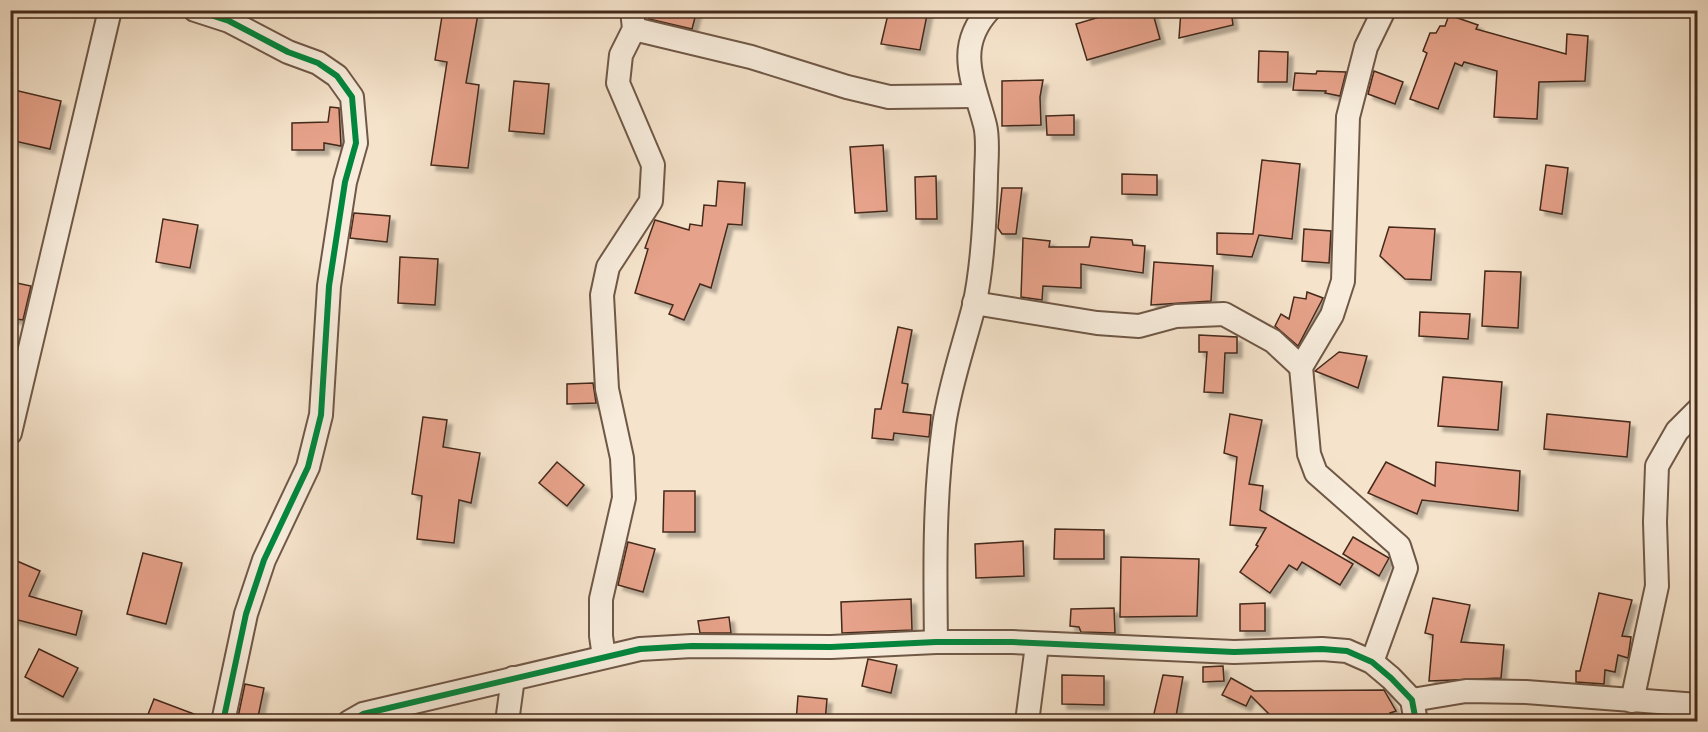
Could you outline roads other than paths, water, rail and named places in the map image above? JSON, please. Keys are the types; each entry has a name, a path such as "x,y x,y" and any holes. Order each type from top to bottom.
{"street":[{"path":"10,433 110,10"},
{"path":"195,10 229,21 288,52 318,63 337,76 352,97 356,143 345,182 329,286 321,415 309,467 264,560 253,592 223,722"},
{"path":"936,642 934,538 944,425 954,375 974,303 982,234 986,126 974,96 969,45 976,24 989,10"},
{"path":"1372,662 1406,568 1399,546 1316,473 1309,454 1301,367 1332,315 1343,280 1348,117 1366,47 1384,10"},
{"path":"604,657 601,636 601,599 624,498 621,458 607,389 602,295 608,267 651,201 653,165 618,83 621,55 633,20 847,87 889,97 974,96"},
{"path":"974,303 1097,323 1139,326 1176,316 1224,314 1273,341 1301,367"},
{"path":"1632,701 1657,586 1655,522 1657,466 1677,431 1698,411"},
{"path":"349,722 363,714 640,649 692,646 831,647 936,642 1234,652 1322,649 1347,651 1372,662 1414,711 1466,691 1526,692 1698,705"},
{"path":"1027,722 1037,645"},
{"path":"507,722 513,678"}]}
